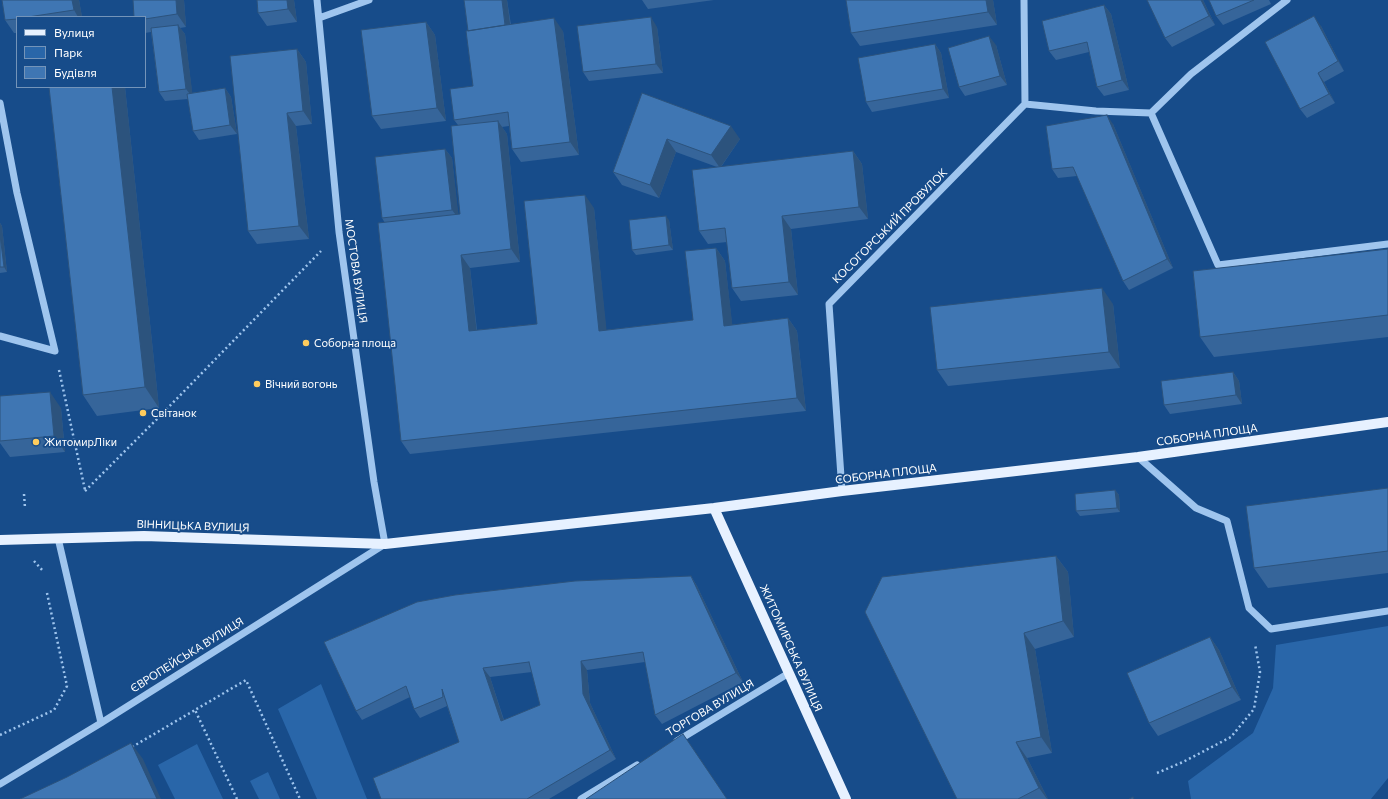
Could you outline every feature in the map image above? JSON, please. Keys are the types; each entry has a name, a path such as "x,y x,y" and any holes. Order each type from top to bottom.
{"main road":[{"name":"СОБОРНА ПЛОЩА","path":"386,544 714,508 842,491 1138,457 1388,422"},
{"name":"ЖИТОМИРСЬКА ВУЛИЦЯ","path":"714,508 846,799"},
{"name":"ВІННИЦЬКА ВУЛИЦЯ","path":"0,540 144,536 386,544"}],"street":[{"name":"МОСТОВА ВУЛИЦЯ","path":"317,0 339,232 374,482 386,544"},
{"path":"319,18 369,0"},
{"path":"1024,0 1025,104 1096,111 1151,113 1190,74 1287,0"},
{"path":"0,103 17,193 55,351 0,336"},
{"name":"КОСОГОРСЬКИЙ ПРОВУЛОК","path":"842,491 829,304 1025,104"},
{"path":"1151,113 1218,265 1388,244"},
{"path":"1138,457 1196,508 1227,521 1249,608 1271,629 1388,611"},
{"path":"58,538 101,723"},
{"name":"ЄВРОПЕЙСЬКА ВУЛИЦЯ","path":"0,784 101,723 386,544"},
{"name":"ТОРГОВА ВУЛИЦЯ","path":"669,746 789,673"},
{"path":"581,799 642,762"}],"path":[{"path":"55,351 85,491 339,232"},
{"path":"24,494 25,508"},
{"path":"33,560 43,570 44,578"},
{"path":"0,735 54,710 67,686 46,585"},
{"path":"1157,773 1183,762 1231,737 1254,709 1260,672 1255,643"},
{"path":"127,750 246,680 300,799"},
{"path":"195,710 237,799"}],"green space":[{"path":"1388,626 1388,778 1371,799 1191,799 1188,781 1253,733 1273,688 1276,645"},
{"path":"321,684 367,799 317,799 278,709"},
{"path":"197,744 223,799 175,799 158,765"},
{"path":"268,772 280,799 259,799 250,781"}],"building":[{"path":"2,0 72,0 74,10 35,16 16,16 16,19 5,20"},
{"path":"133,0 176,0 177,14 146,19 146,16 134,16"},
{"path":"257,0 287,0 288,9 258,13"},
{"path":"464,0 502,0 505,25 468,31"},
{"path":"846,0 986,0 988,12 851,33"},
{"path":"1147,0 1201,0 1209,16 1165,38"},
{"path":"1209,0 1254,0 1216,16"},
{"path":"1104,5 1122,80 1097,87 1087,42 1049,51 1042,21"},
{"path":"1314,16 1338,61 1318,73 1329,94 1300,109 1265,42"},
{"path":"651,17 656,64 583,72 577,26"},
{"path":"554,18 570,142 512,149 508,112 454,120 450,89 473,86 466,31"},
{"path":"426,22 437,108 372,116 361,30"},
{"path":"178,25 186,89 159,92 151,28"},
{"path":"989,36 1000,76 959,87 948,48"},
{"path":"935,44 943,89 866,102 858,58"},
{"path":"297,49 303,111 287,113 299,226 248,231 230,56"},
{"path":"49,88 112,88 145,387 83,395"},
{"path":"225,88 230,125 193,131 187,94"},
{"path":"642,93 731,126 711,155 667,139 650,185 613,172"},
{"path":"1107,115 1167,259 1123,281 1073,167 1052,169 1046,126"},
{"path":"498,121 511,249 461,255 469,331 537,324 524,201 585,195 599,331 693,320 685,251 716,248 724,326 788,318 797,398 401,441 378,223 460,214 451,126"},
{"path":"445,149 452,210 382,218 375,157"},
{"path":"853,151 859,207 782,216 789,282 732,288 725,228 699,231 692,170"},
{"path":"666,216 669,245 632,250 629,220"},
{"path":"0,235 4,267 0,267"},
{"path":"1388,249 1388,315 1200,337 1193,271"},
{"path":"1102,288 1109,352 937,370 930,307"},
{"path":"1233,372 1236,395 1164,405 1161,381"},
{"path":"50,392 54,436 0,441 0,396"},
{"path":"1388,488 1388,551 1254,568 1246,506"},
{"path":"1115,490 1117,508 1076,511 1075,494"},
{"path":"1056,556 1063,621 1024,633 1041,737 1016,742 1039,788 1018,799 957,799 865,612 882,577"},
{"path":"691,576 736,673 655,715 643,652 581,661 583,694 610,750 527,799 381,799 373,778 459,742 442,689 443,697 414,709 406,686 356,711 324,642 417,602 455,595 575,581","holes":["529,662 540,705 501,721 483,668"]},
{"path":"1210,637 1232,687 1149,723 1127,673"},
{"path":"683,734 727,799 586,799"},
{"path":"131,743 157,799 20,799 67,777"}],"place":[{"name":"Соборна площа","path":"306,343"},
{"name":"Вічний вогонь","path":"257,384"},
{"name":"Світанок","path":"143,413"},
{"name":"ЖитомирЛіки","path":"36,442"}]}
